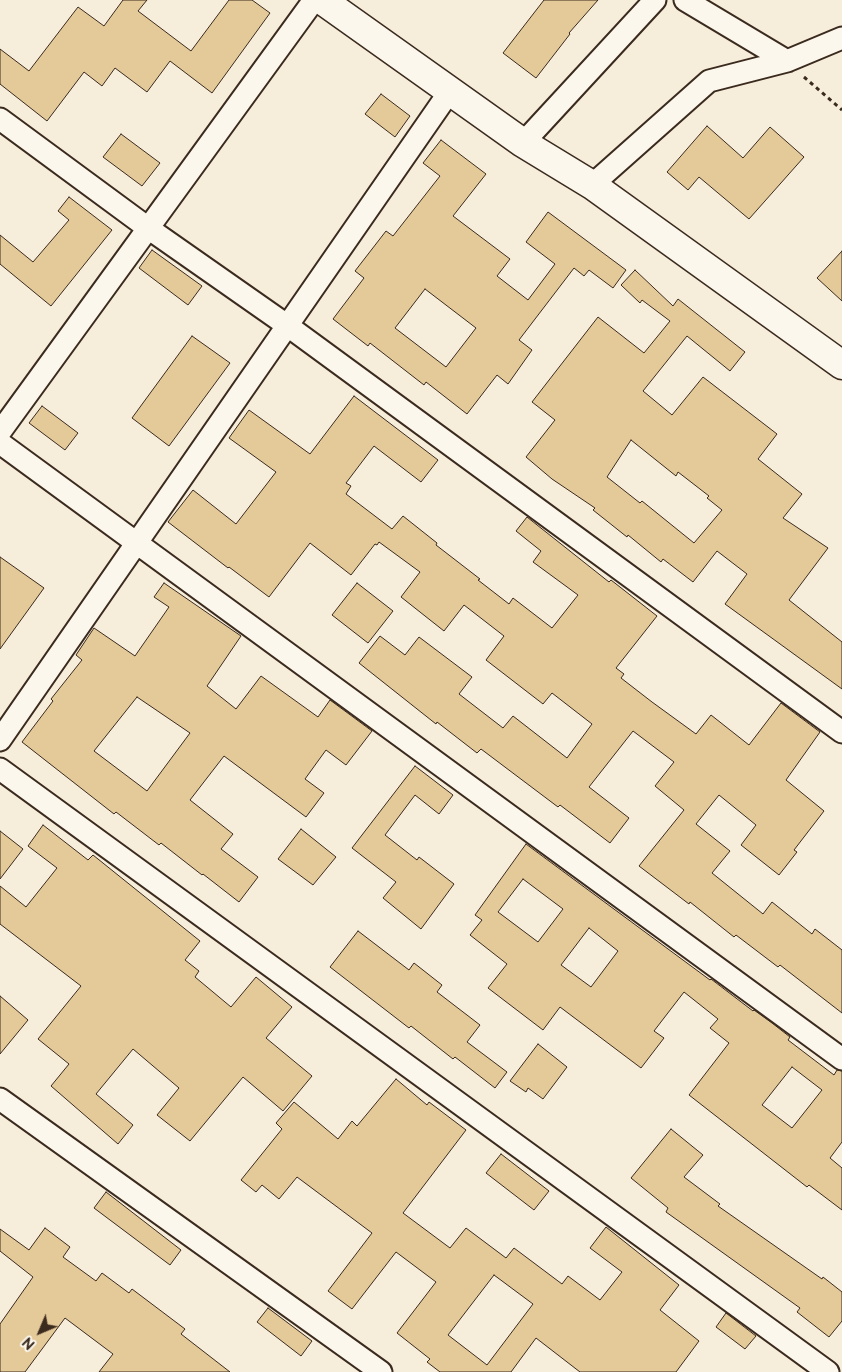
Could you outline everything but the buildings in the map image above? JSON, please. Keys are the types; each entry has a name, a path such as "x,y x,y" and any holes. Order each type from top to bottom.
{"street":[{"path":"0,432 314,0"},
{"path":"322,0 522,143 592,185 842,365"},
{"path":"522,143 655,0"},
{"path":"685,0 787,61"},
{"path":"592,185 709,81 787,61 842,38"},
{"path":"0,740 450,91"},
{"path":"0,119 148,228 288,326 842,732"},
{"path":"0,443 842,1059"},
{"path":"0,769 828,1372"},
{"path":"0,1099 381,1372"}],"path":[{"path":"787,61 842,110"}]}
